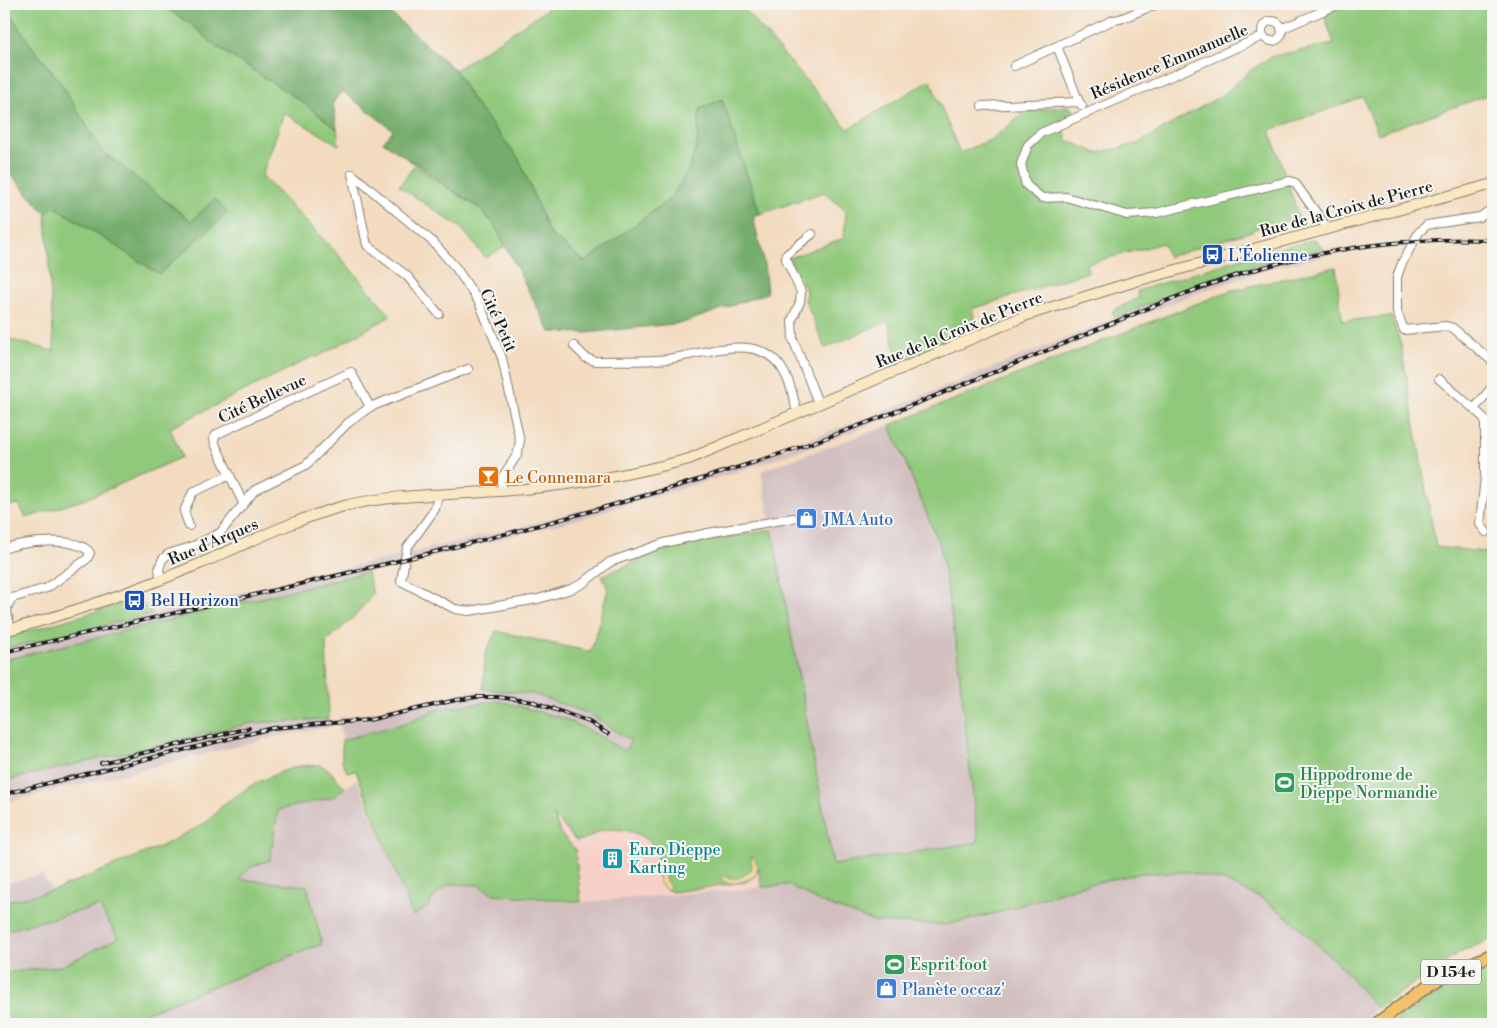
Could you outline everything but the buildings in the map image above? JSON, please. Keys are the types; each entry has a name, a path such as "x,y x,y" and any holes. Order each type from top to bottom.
{"main road":[{"name":"Rue de la Croix de Pierre","path":"438,496 586,482 638,473 689,459 1027,315 1136,281 1493,184"},
{"name":"Rue d'Arques","path":"7,630 81,609 161,580 330,510 380,500 438,496"},
{"name":"D 154e","path":"1380,1021 1412,995 1437,979 1493,954"}],"street":[{"path":"1014,66 1113,20 1157,4"},
{"name":"Résidence Emmanuelle","path":"1281,29 1339,4"},
{"name":"Résidence Emmanuelle","path":"1268,22 1275,22 1281,29 1280,36 1276,40 1270,41 1264,36 1263,27 1268,22"},
{"name":"Résidence Emmanuelle","path":"1264,36 1041,133 1028,145 1021,164 1026,185 1042,198 1073,199 1128,215 1156,213 1290,181 1295,182 1328,229"},
{"name":"Résidence Emmanuelle","path":"1057,46 1079,102 1086,112"},
{"name":"Résidence Emmanuelle","path":"982,106 1079,102"},
{"name":"Cité Petit","path":"439,314 407,276 367,245 352,174 433,242 456,268 478,302 502,358 520,441 517,455 503,476 502,491"},
{"path":"1493,208 1480,217 1427,225 1419,232 1402,263 1397,277 1397,312 1404,330 1446,326 1453,328 1493,362"},
{"path":"812,234 786,255 786,259 802,292 792,320 793,339 818,403"},
{"path":"574,346 586,358 595,361 668,359 732,346 750,348 771,357 781,367 787,376 797,412"},
{"path":"161,580 159,569 162,560 168,554 191,547 220,533 255,490 306,465 348,423 370,407 468,370"},
{"name":"Cité Bellevue","path":"243,503 216,444 214,438 217,434 352,372 370,407"},
{"path":"1438,379 1485,419 1485,477 1480,524 1486,532"},
{"path":"1474,409 1493,386"},
{"path":"189,526 184,511 193,492 230,475"},
{"path":"1485,477 1493,480"},
{"path":"438,496 435,509 407,548 401,581 455,610 469,611 538,598 571,589 610,562 664,543 708,532 793,518"},
{"path":"4,548 41,541 77,544 86,547 90,553 87,559 47,588 12,598 6,610 7,630"}],"shaded area":[{"path":"1324,250 1328,255 1271,268 1199,292 928,402 830,440 733,473 575,520 327,583 4,660 4,649 544,521 711,473 765,456 882,412 1211,280 1299,254"},
{"path":"890,425 940,546 956,643 978,842 833,865 761,471"},
{"path":"483,689 533,694 590,714 631,741 624,751 596,734 565,719 499,701 442,708 402,724 342,740 339,717 354,716"},
{"path":"329,719 330,727 279,736 4,803 4,781 252,723"},
{"name":"Euro Dieppe Karting","path":"539,748 758,867 762,887 581,902 575,849 561,834 552,812"},
{"path":"357,779 413,915 428,907 434,895 450,884 479,885 494,894 573,903 789,885 820,902 997,913 1076,887 1142,873 1187,872 1223,880 1265,900 1297,925 1344,970 1377,1008 1358,1024 151,1024 147,1012 321,944 238,879 251,867 270,860 278,810 333,797"},
{"path":"42,874 52,890 4,902 4,884"},
{"path":"99,906 118,938 62,966 4,973 4,931"}],"green space":[{"path":"4,4 160,4 191,24 217,47 301,101 337,129 339,145 284,113 262,176 336,252 391,316 317,357 314,356 170,428 182,457 86,499 26,518 19,504 4,507 4,338 54,351 46,214 54,206 159,274 191,221 102,151 59,80 30,44"},
{"path":"4,4 30,44 59,80 102,151 191,221 215,199 228,213 159,274 54,206 46,214 4,167"},
{"path":"160,4 365,4 394,16 455,70 473,101 519,159 549,233 585,262 671,198 688,171 697,145 700,109 722,99 760,214 753,216 764,264 767,293 683,323 586,333 550,332 494,224 480,209 383,142 393,130 342,91 333,103 337,129 301,101 217,47 191,24"},
{"path":"555,4 740,4 848,129 930,80 960,153 992,139 1027,111 1067,106 1072,109 1073,113 1061,119 1067,140 1097,153 1137,144 1224,94 1251,70 1273,56 1334,44 1324,14 1354,4 1493,4 1493,35 1480,47 1493,58 1493,88 1488,95 1378,134 1363,97 1270,130 1299,217 1261,229 1256,228 1252,231 1168,257 1163,243 1086,264 1088,272 972,309 977,329 899,363 888,321 825,348 805,300 806,290 789,258 844,238 846,211 824,192 760,214 722,99 700,109 697,145 689,171 671,198 585,262 549,233 519,159 473,101 455,70"},
{"path":"414,166 480,209 494,224 505,246 486,258 461,228 399,186"},
{"path":"1315,239 1324,250 1244,269 1192,287 1115,318 1112,311 1139,298 1137,291 1249,256"},
{"path":"1336,267 1342,321 1391,316 1401,345 1436,547 1493,553 1493,938 1459,953 1377,1008 1344,970 1297,925 1265,900 1223,881 1187,872 1142,873 1076,887 997,913 946,925 874,922 820,902 789,885 762,887 758,868 755,876 745,882 672,892 664,887 660,881 654,846 644,837 632,832 612,829 601,831 576,841 553,814 561,834 575,849 581,902 494,894 479,885 450,884 435,895 428,907 413,916 356,771 347,772 342,761 342,740 402,724 442,708 499,701 565,719 596,734 624,751 631,741 590,714 533,694 483,689 485,654 496,631 591,652 608,589 602,576 660,551 772,529 833,865 978,842 956,643 940,546 890,425 1229,291"},
{"path":"367,572 373,594 356,615 326,642 329,719 252,723 4,781 4,660"},
{"path":"139,599 154,614 4,649 4,638"},
{"path":"320,765 329,770 345,788 333,797 278,810 270,860 251,867 239,879 307,886 322,944 147,1012 151,1024 4,1024 4,973 62,966 118,938 99,906 4,931 4,902 55,890 164,845 207,822 224,804 252,785 283,771 300,766"},
{"path":"1493,965 1493,1024 1391,1024 1423,1001"}],"sand":[{"path":"751,857 754,857 758,867 755,876 738,882 729,883 721,880 722,876 735,879 746,875 752,868"},
{"path":"665,863 665,879 670,887 667,890 659,883 657,864"}],"railway":[{"path":"4,652 286,588 474,542 567,518 752,463 868,422 1131,315 1254,270 1313,255 1373,245 1433,240 1493,240"},
{"path":"4,794 273,728 369,720 477,697 498,697 534,702 589,722 608,734"},
{"path":"101,763 249,728"}],"place":[{"name":"L'Éolienne","path":"1212,255"},
{"name":"Le Connemara","path":"489,477"},
{"name":"JMA Auto","path":"807,519"},
{"name":"Bel Horizon","path":"135,600"},
{"name":"Hippodrome de Dieppe Normandie","path":"1284,783"},
{"name":"Euro Dieppe Karting","path":"613,858"},
{"name":"Esprit foot","path":"894,964"},
{"name":"Planète occaz'","path":"886,989"}]}
